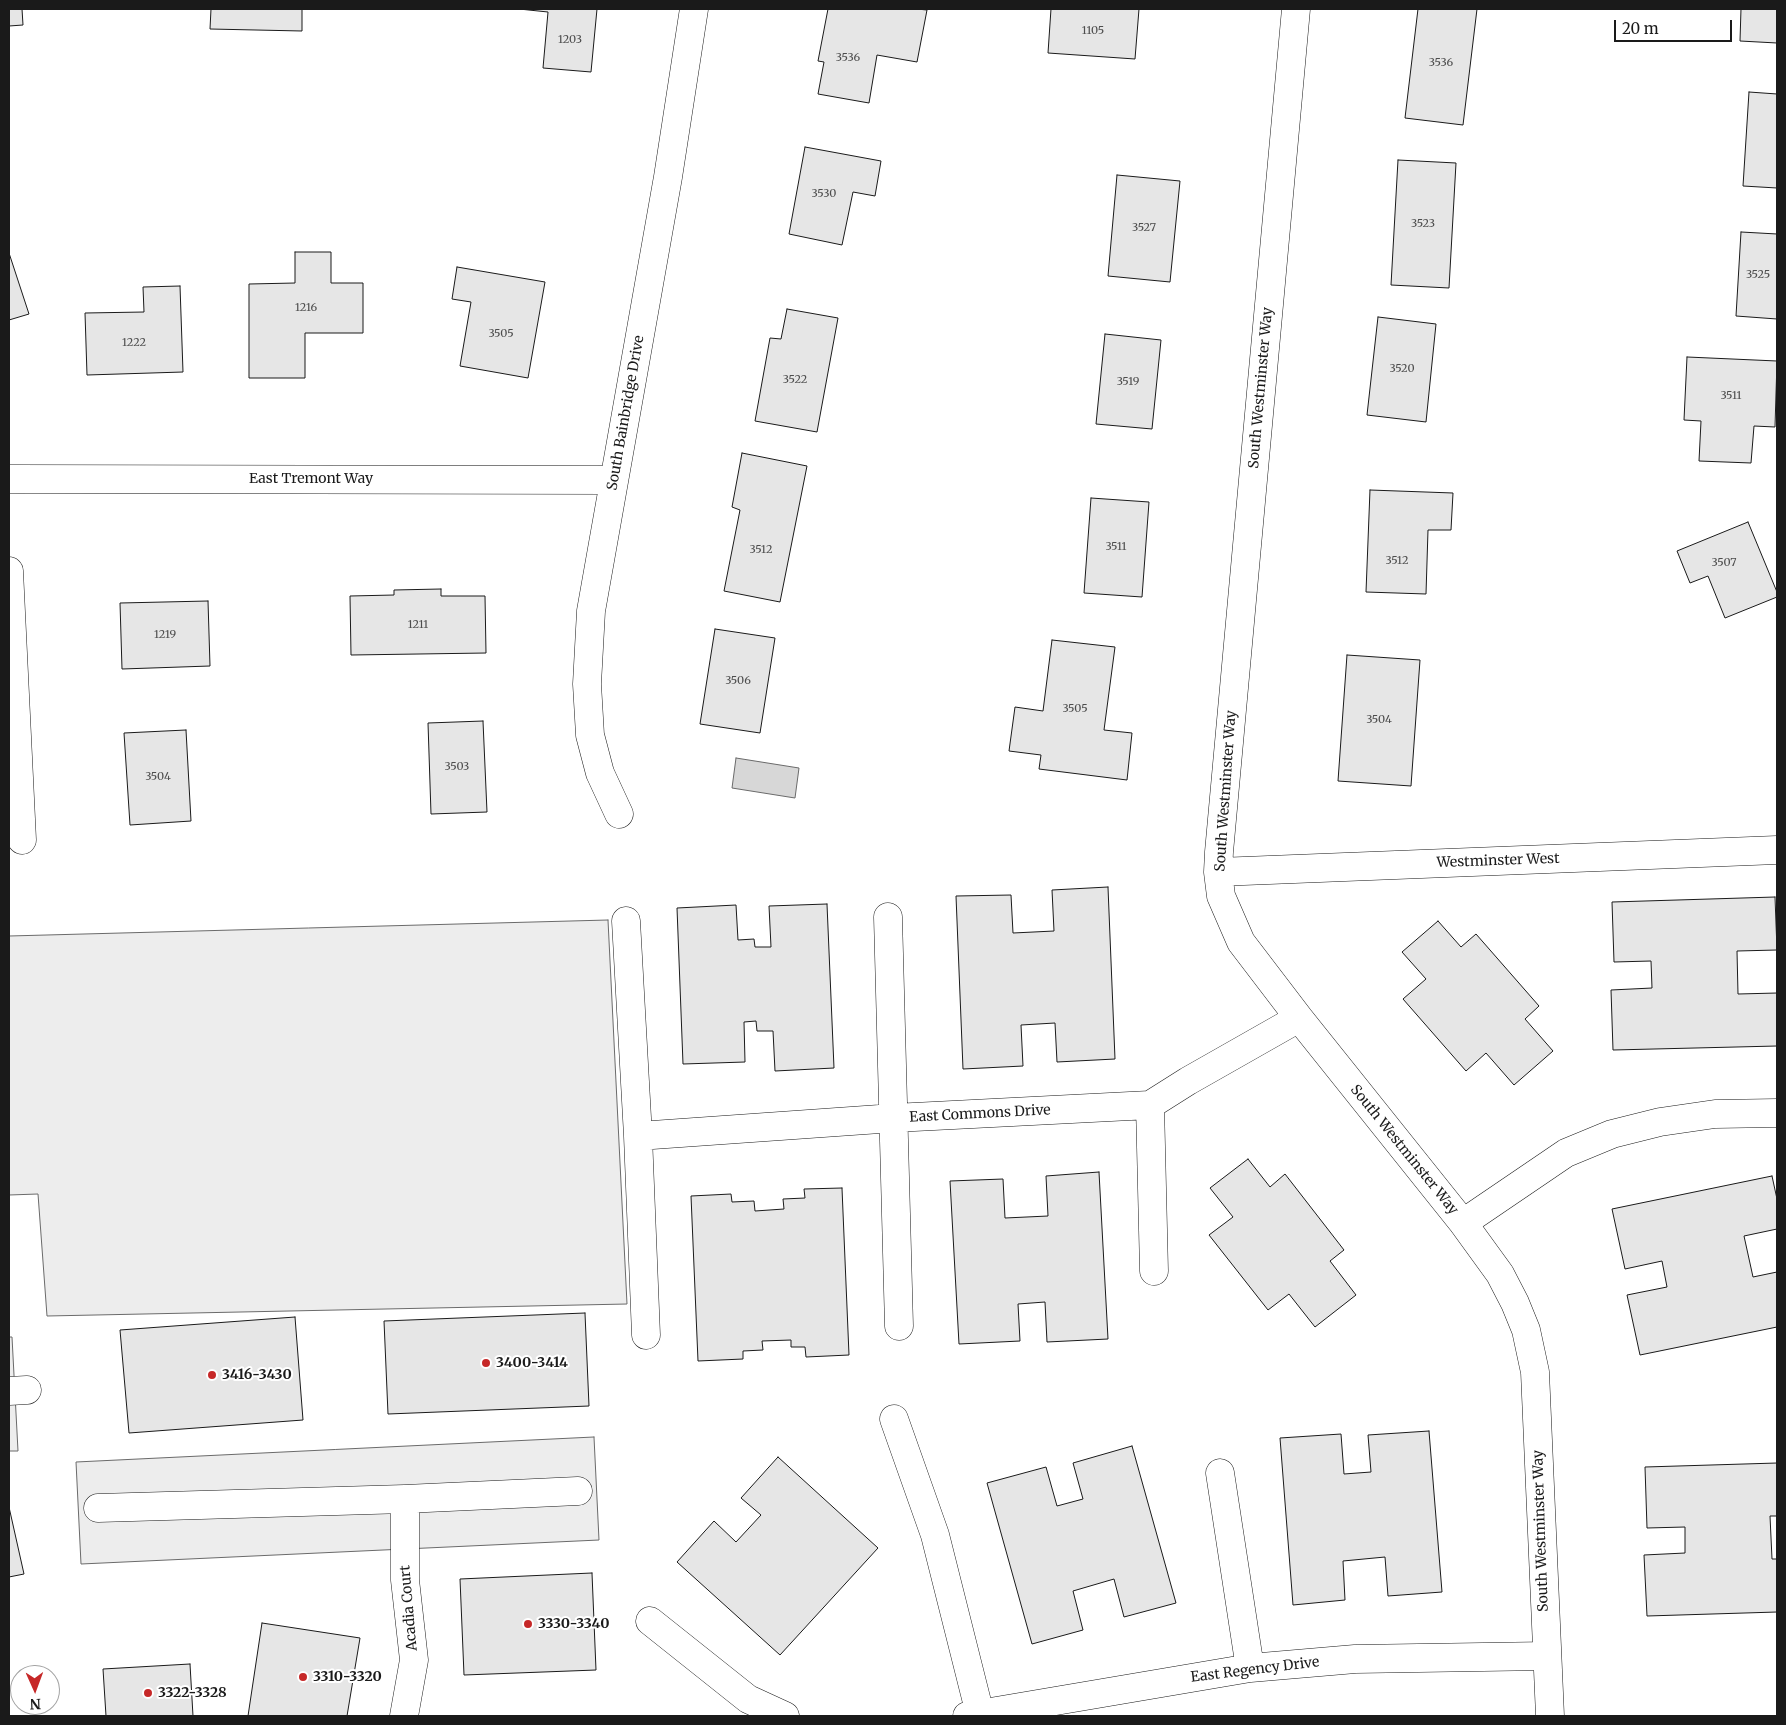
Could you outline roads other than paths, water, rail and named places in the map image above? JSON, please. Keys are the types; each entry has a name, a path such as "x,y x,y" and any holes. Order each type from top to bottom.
{"street":[{"name":"South Bainbridge Drive","path":"618,814 600,773 590,735 587,684 591,611 668,177 694,9"},
{"name":"South Westminster Way","path":"1296,9 1218,872 1221,896 1228,916 1241,942 1299,1018 1463,1223 1500,1274 1515,1302 1526,1330 1535,1372 1550,1716"},
{"name":"East Tremont Way","path":"9,479 614,480"},
{"path":"9,571 22,840"},
{"name":"Westminster West","path":"1218,872 1777,850"},
{"path":"888,917 899,1326"},
{"path":"626,921 638,1136 646,1336"},
{"name":"East Commons Drive","path":"638,1136 894,1118 1150,1105 1188,1081 1299,1018"},
{"path":"1150,1105 1154,1272"},
{"path":"1463,1223 1566,1153 1612,1134 1660,1122 1715,1114 1777,1113"},
{"path":"894,1419 935,1535 974,1715"},
{"path":"1220,1473 1250,1668"},
{"path":"98,1508 405,1499 578,1491"},
{"name":"Acadia Court","path":"404,1716 414,1660 405,1580 405,1499"},
{"path":"650,1621 748,1700 784,1716"},
{"name":"East Regency Drive","path":"974,1715 1250,1668 1355,1659 1546,1656"}],"place":[{"name":"3400-3414","path":"486,1363"},
{"name":"3416-3430","path":"212,1375"},
{"name":"3330-3340","path":"528,1624"},
{"name":"3310-3320","path":"303,1677"},
{"name":"3322-3328","path":"148,1693"}]}
